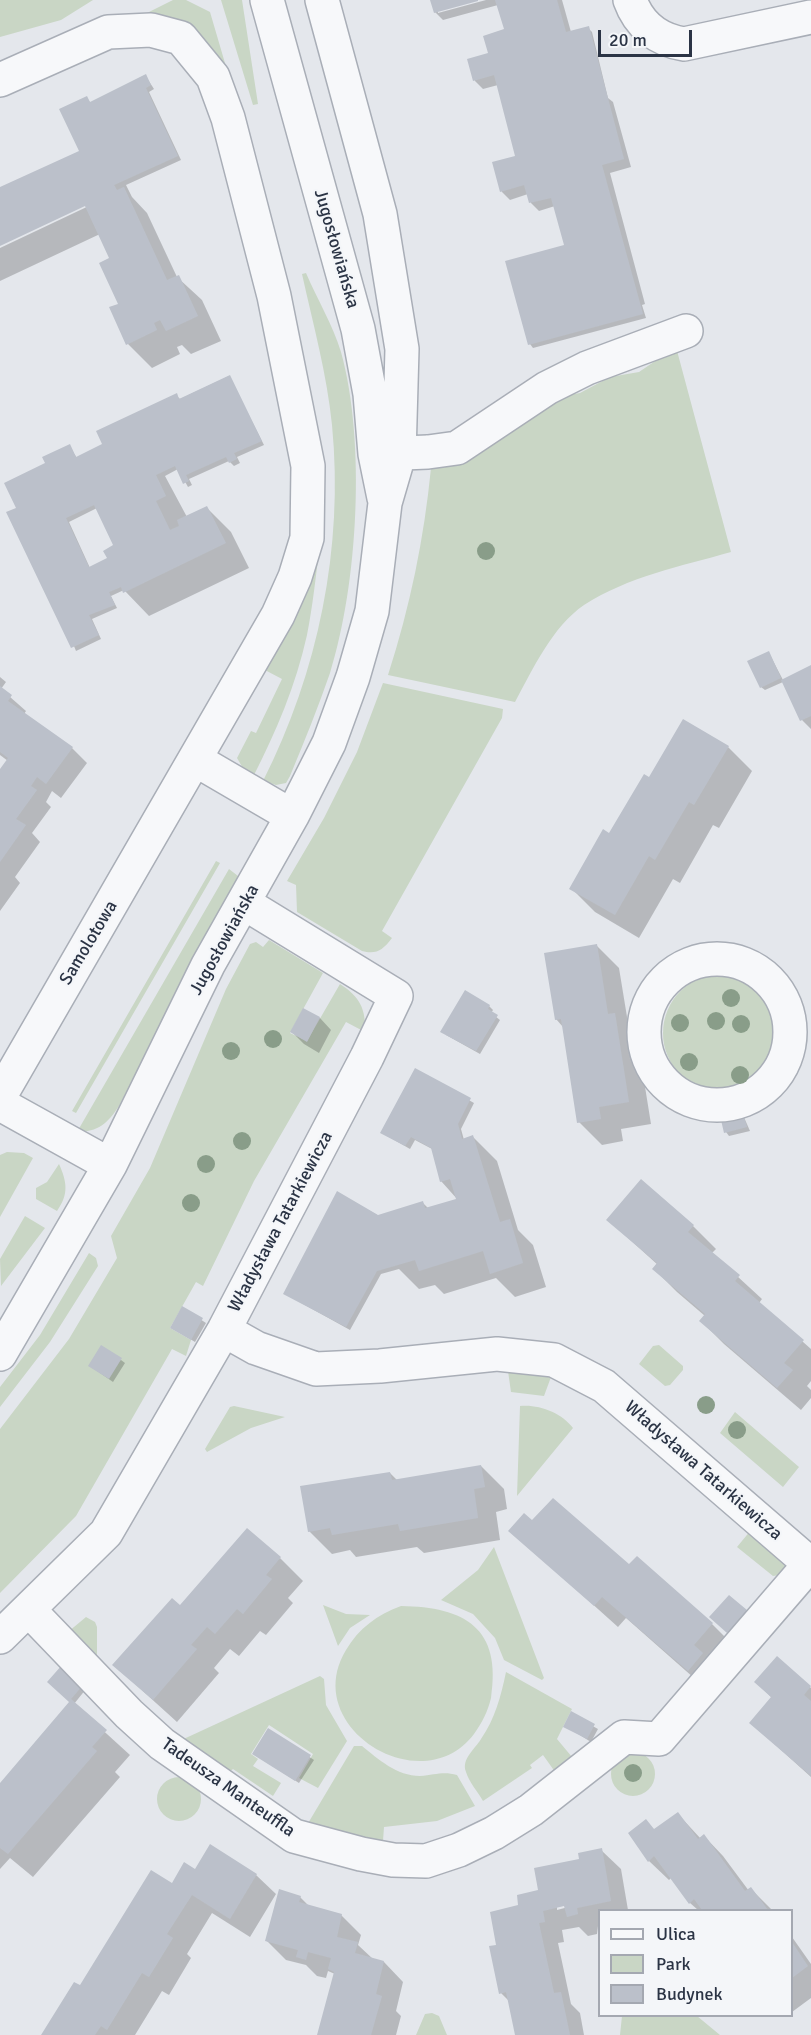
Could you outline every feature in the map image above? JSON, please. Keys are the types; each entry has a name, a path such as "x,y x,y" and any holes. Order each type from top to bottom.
{"street":[{"name":"Jugosłowiańska","path":"267,0 358,329 370,394 387,454"},
{"name":"Jugosłowiańska","path":"0,1354 110,1165 208,965 292,816 328,743 353,677 372,611 381,551 387,454 402,349 380,214 322,0"},
{"path":"630,0 648,28 669,42 684,44 811,17"},
{"name":"Samolotowa","path":"0,80 108,32 152,30 181,38 213,77 228,118 274,296 308,466 307,538 295,578 278,615 179,790 0,1096"},
{"path":"387,454 458,448 547,388 577,373 686,331"},
{"path":"196,760 292,816"},
{"name":"Władysława Tatarkiewicza","path":"244,903 396,996 367,1057 224,1330 256,1348 316,1369 380,1366 497,1353 554,1360 604,1386 810,1564 659,1739 624,1737"},
{"path":"717,959 745,964 765,977 782,998 791,1025 786,1058 764,1089 748,1099 720,1106 693,1102 669,1088 650,1063 643,1035 647,1009 664,981 689,964 717,959"},
{"path":"0,1104 110,1165"},
{"path":"0,1637 106,1533 224,1330"},
{"name":"Tadeusza Manteuffla","path":"29,1610 129,1714 162,1744 294,1836 361,1854 393,1860 426,1861 459,1850 531,1810 624,1737"}],"green space":[{"path":"0,0 93,0 61,20 0,37"},
{"path":"173,0 186,0 210,12 227,70 164,18 147,13"},
{"path":"221,0 242,0 258,104 253,105"},
{"path":"306,273 338,342 349,388 354,428 355,513 347,598 330,673 290,776 286,783 276,785 263,781 299,697 312,653 323,608 334,517 335,471 330,406 302,274"},
{"path":"676,347 731,552 636,580 584,605 562,625 553,637 515,702 388,675 415,573 431,468 446,467 556,397 580,393 610,377 639,372"},
{"path":"320,544 307,635 297,672 270,743 253,777 244,770 237,758 251,731 256,733 282,679 263,669"},
{"path":"383,683 503,709 502,718 382,931 392,938 382,948 371,952 362,951 297,912 296,885 287,881 324,818 357,752"},
{"path":"216,861 220,863 76,1113 72,1111"},
{"path":"229,869 238,876 119,1106 102,1125 84,1132 77,1132"},
{"path":"269,940 323,973 290,1033 307,1041 340,984 360,1004 363,1010 365,1032 346,1022 254,1181 203,1286 196,1282 170,1328 191,1340 186,1356 172,1349 76,1516 0,1593 0,1429 69,1339 117,1258 111,1236 150,1168 226,989 250,944 256,942 263,947"},
{"path":"722,974 745,978 764,991 777,1010 781,1033 777,1056 764,1075 745,1088 722,1092 699,1088 680,1075 667,1056 663,1033 667,1010 680,991 699,978"},
{"path":"7,1152 24,1153 33,1158 0,1217 0,1155"},
{"path":"59,1164 66,1188 57,1211 36,1199 36,1188 47,1182"},
{"path":"25,1216 45,1228 1,1286 0,1259"},
{"path":"89,1253 96,1258 98,1266 50,1342 0,1407 0,1387 40,1335"},
{"path":"659,1345 683,1366 683,1370 670,1385 665,1386 639,1364 653,1346"},
{"path":"508,1371 551,1377 544,1396 511,1392"},
{"path":"520,1406 535,1406 550,1411 563,1418 573,1428 517,1496"},
{"path":"230,1407 285,1417 251,1428 207,1452 205,1449"},
{"path":"735,1412 799,1467 783,1487 720,1433"},
{"path":"751,1530 788,1566 780,1575 773,1576 737,1547"},
{"path":"494,1547 544,1678 542,1680 504,1660 495,1638 473,1614 441,1600 478,1570"},
{"path":"323,1605 346,1614 370,1615 350,1628 338,1646"},
{"path":"401,1606 424,1607 461,1617 474,1626 484,1638 491,1654 493,1674 491,1698 480,1726 452,1753 425,1761 398,1758 373,1747 352,1729 339,1705 336,1679 346,1650 369,1623"},
{"path":"86,1617 95,1622 97,1627 97,1671 62,1637"},
{"path":"506,1672 572,1709 557,1739 577,1763 558,1776 543,1755 530,1765 532,1768 483,1801 467,1776 465,1763 494,1715"},
{"path":"320,1676 324,1679 326,1705 347,1741 318,1788 299,1778 313,1754 269,1725 251,1754 258,1759 253,1766 281,1783 273,1796 233,1769 223,1777 175,1743"},
{"path":"354,1746 362,1746 388,1766 403,1773 420,1776 443,1773 457,1775 475,1806 437,1821 384,1827 383,1841 304,1830"},
{"path":"633,1752 648,1759 655,1774 648,1789 633,1796 618,1789 611,1774 618,1759"},
{"path":"179,1777 195,1783 201,1799 195,1815 179,1821 163,1815 157,1799 163,1783"},
{"path":"432,2013 439,2016 447,2035 416,2035 425,2014"},
{"path":"622,2017 698,2017 720,2035 620,2035"}],"building":[{"path":"430,0 478,0 478,1 434,13"},
{"path":"495,0 557,0 566,32 589,26 624,159 602,165 643,314 528,345 505,261 564,245 551,198 529,203 524,185 500,192 492,162 515,156 494,75 473,81 467,59 488,53 483,36 504,29"},
{"path":"146,74 151,85 146,88 178,156 114,185 117,190 124,187 167,280 179,275 198,316 166,331 160,320 154,323 157,330 126,345 109,307 118,304 99,263 109,258 85,206 0,246 0,187 79,151 59,109 87,96 90,102"},
{"path":"230,375 262,441 234,453 237,459 229,463 226,457 186,475 189,481 183,484 175,466 156,475 166,496 156,501 170,530 179,526 177,520 207,506 226,543 123,593 121,587 109,592 115,605 89,615 99,635 71,648 6,512 16,508 4,483 45,463 42,457 70,444 76,457 102,444 96,431 177,393 179,399","holes":["94,505 113,545 103,551 107,558 89,567 66,518"]},
{"path":"769,651 781,678 760,688 747,661"},
{"path":"811,665 811,716 800,721 781,680"},
{"path":"0,686 12,695 8,701 73,747 46,784 37,777 31,786 37,790 16,819 26,825 0,862 0,769 8,758 0,752"},
{"path":"683,719 729,746 694,805 689,802 655,860 649,856 615,915 569,889 603,829 609,833 644,774 649,777"},
{"path":"597,944 608,1014 615,1013 629,1102 599,1107 601,1119 577,1123 561,1019 555,1020 544,953"},
{"path":"465,990 490,1005 488,1009 498,1015 476,1051 440,1032"},
{"path":"303,1008 320,1017 307,1042 290,1032"},
{"path":"415,1068 471,1098 458,1124 462,1139 473,1135 500,1222 510,1219 523,1263 490,1274 483,1251 419,1271 415,1260 377,1271 346,1327 283,1294 337,1191 378,1215 423,1201 425,1208 456,1199 450,1179 440,1182 431,1148 411,1137 405,1146 380,1133"},
{"path":"743,1114 747,1127 724,1133 721,1120"},
{"path":"641,1179 694,1225 688,1232 740,1275 735,1281 804,1340 784,1363 793,1370 777,1388 699,1321 705,1314 652,1269 657,1263 606,1220"},
{"path":"182,1306 203,1318 191,1340 170,1328"},
{"path":"101,1345 122,1358 109,1379 88,1366"},
{"path":"481,1465 485,1487 474,1489 478,1518 400,1531 398,1524 332,1535 330,1528 308,1532 300,1486 390,1472 392,1480"},
{"path":"553,1498 629,1564 637,1556 713,1623 694,1645 703,1653 688,1671 602,1597 594,1606 508,1531 524,1513 532,1520"},
{"path":"247,1528 281,1557 266,1575 272,1579 243,1614 237,1609 215,1634 207,1627 191,1645 197,1649 153,1700 112,1665 172,1598 180,1605"},
{"path":"729,1595 747,1610 727,1633 709,1617"},
{"path":"777,1656 811,1686 804,1695 811,1701 811,1776 749,1723 771,1697 754,1682"},
{"path":"62,1665 84,1684 71,1699 107,1730 92,1747 97,1751 8,1854 0,1848 0,1783 69,1702 47,1682"},
{"path":"571,1711 595,1724 587,1739 563,1727"},
{"path":"268,1728 311,1755 295,1781 252,1754"},
{"path":"678,1812 698,1839 704,1834 745,1891 751,1887 767,1909 701,1909 694,1899 689,1904 654,1856 648,1862 628,1833 646,1819 654,1829"},
{"path":"210,1844 257,1874 230,1919 192,1895 167,1934 173,1938 149,1977 142,1973 107,2030 101,2026 95,2035 41,2035 74,1982 80,1985 151,1870 172,1883 184,1862 195,1869"},
{"path":"602,1848 611,1901 577,1908 578,1914 567,1917 564,1906 543,1911 545,1922 539,1923 554,1993 561,1992 570,2035 515,2035 506,1992 499,1994 489,1946 496,1945 490,1912 518,1905 517,1895 538,1890 534,1868 579,1859 578,1853"},
{"path":"279,1889 301,1896 299,1902 342,1914 337,1937 358,1942 355,1953 384,1961 376,1994 382,1996 371,2035 317,2035 334,1972 328,1969 331,1958 308,1952 306,1960 296,1957 298,1950 265,1941"},
{"path":"793,1944 808,1966 793,1977"}]}
